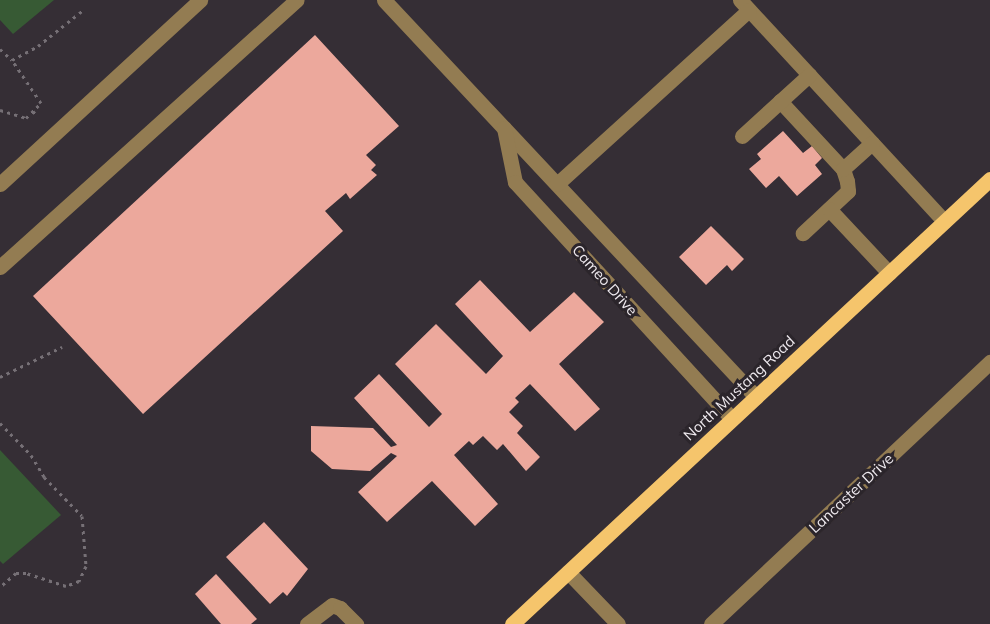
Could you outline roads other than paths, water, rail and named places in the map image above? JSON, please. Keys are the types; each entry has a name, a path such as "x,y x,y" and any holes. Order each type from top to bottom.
{"main road":[{"name":"North Mustang Road","path":"512,624 990,179"}],"street":[{"path":"0,184 200,0"},
{"path":"0,267 297,0"},
{"name":"Cameo Drive","path":"384,0 756,397"},
{"path":"557,184 744,5 944,221"},
{"path":"742,136 809,75"},
{"path":"780,101 843,169 848,191 804,233"},
{"name":"Cameo Drive","path":"504,128 515,182 732,419"},
{"path":"843,169 872,143"},
{"path":"829,209 889,273"},
{"name":"Lancaster Drive","path":"711,624 990,362"},
{"path":"568,572 618,624"},
{"path":"307,624 332,605 340,608 356,624"}]}
